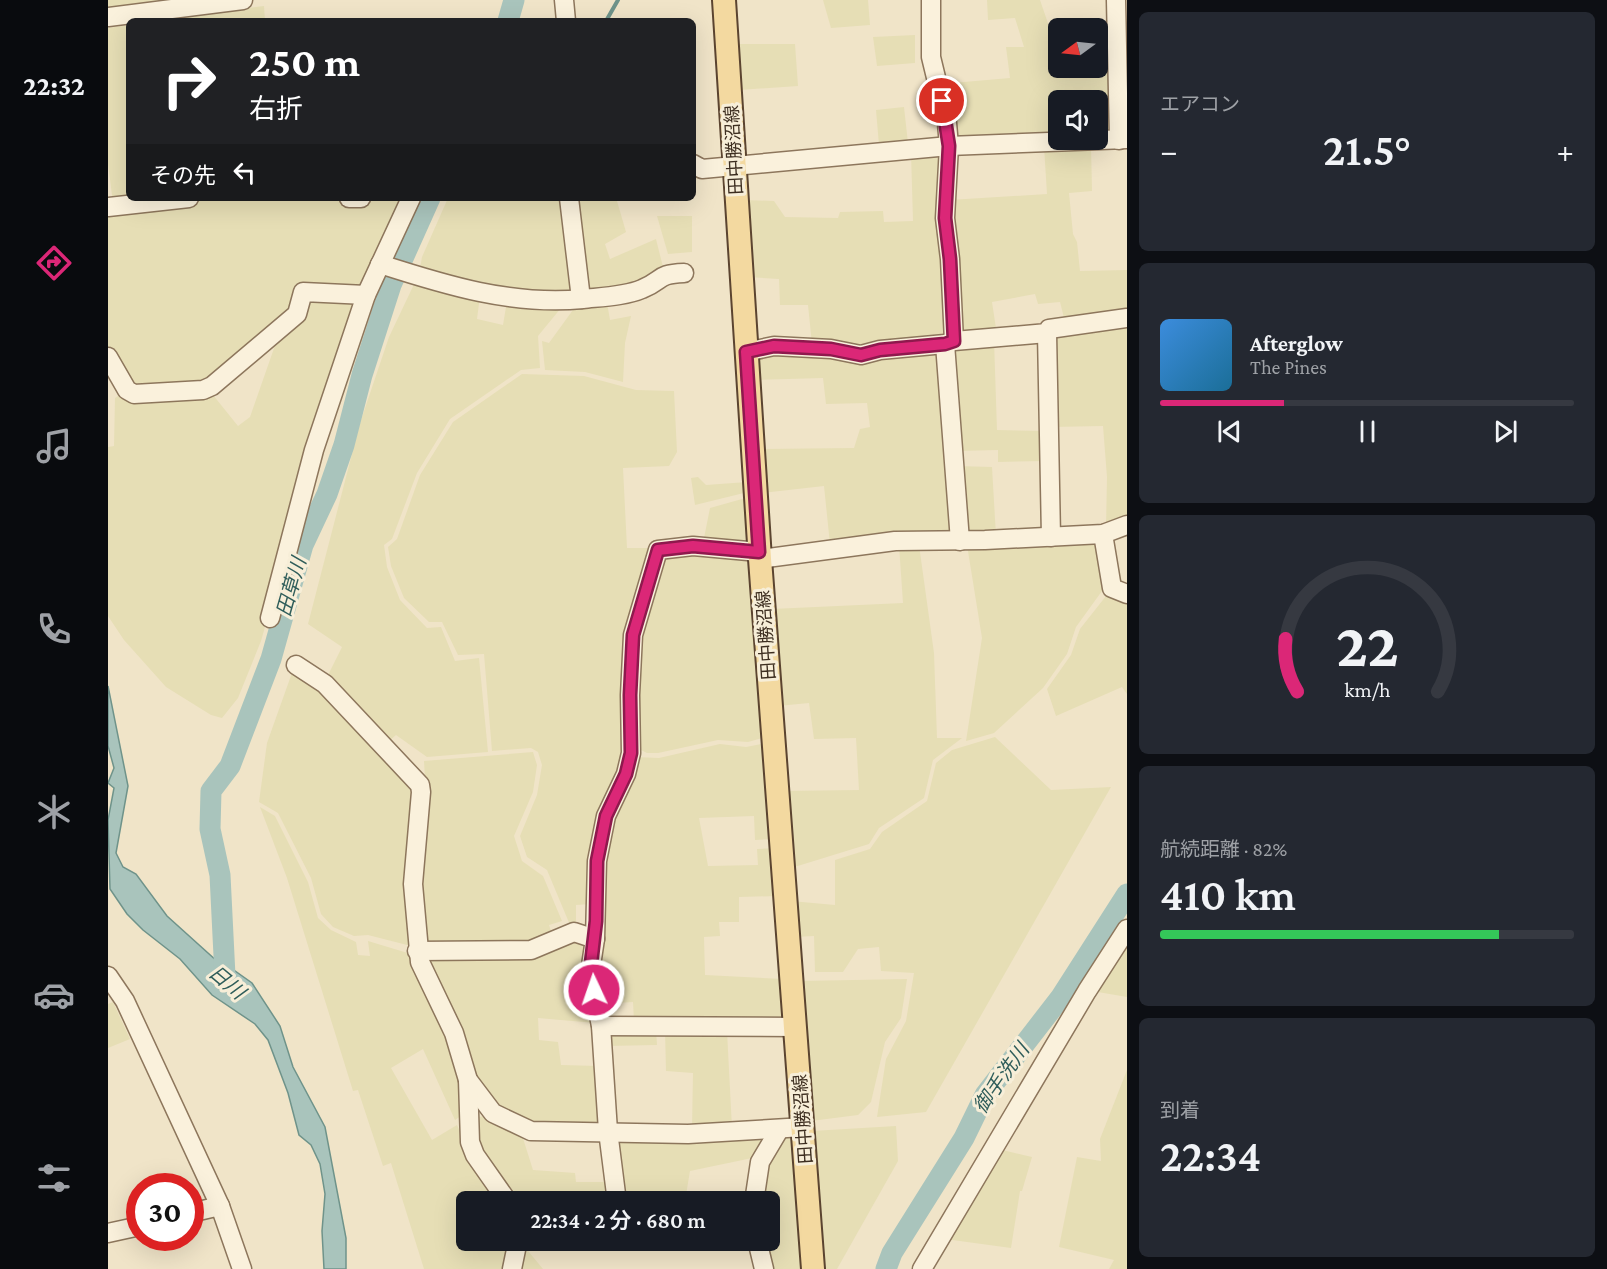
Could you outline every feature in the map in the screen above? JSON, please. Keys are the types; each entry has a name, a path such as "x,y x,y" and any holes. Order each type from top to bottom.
{"main road":[{"name":"田中勝沼線","path":"724,0 759,555 813,1269"}],"street":[{"path":"108,17 243,0"},
{"path":"564,0 566,18"},
{"path":"931,0 931,57 947,123 949,146 945,218 950,259 949,343 960,541"},
{"path":"696,166 702,169 949,146 1123,139 1116,0"},
{"path":"108,207 162,201"},
{"path":"270,618 314,450 366,295 382,265 410,201"},
{"path":"569,201 581,299"},
{"path":"382,265 411,276 462,290 518,298 581,299 642,289 665,273 684,273"},
{"path":"108,357 127,390 134,394 203,390 297,314 303,292 366,295"},
{"path":"1051,537 1047,333 1049,329 1127,318"},
{"path":"746,352 774,346 831,349 861,355 880,350 1047,333"},
{"path":"616,1191 608,1131 601,1026 590,972 595,939 597,861 606,816 626,774 631,753 630,695 633,635 658,550 693,546 759,555 895,541 960,541 1103,534 1127,525"},
{"path":"1103,534 1112,588 1127,594"},
{"path":"296,665 325,684 420,785 422,792 413,884 417,951 454,1033 468,1080 470,1142 475,1155 500,1191"},
{"path":"922,1269 1087,991 1127,929"},
{"path":"417,951 531,950 574,932 595,939"},
{"path":"108,976 125,1001 220,1206 242,1269"},
{"path":"601,1026 796,1027"},
{"path":"468,1080 493,1113 531,1131 688,1134 804,1127"},
{"path":"756,1191 760,1162 778,1130"},
{"path":"204,1210 220,1206"},
{"path":"108,1233 126,1229"},
{"path":"512,1269 516,1251"},
{"path":"760,1251 764,1269"}],"shaded area":[{"path":"108,0 186,0 108,11"},
{"path":"823,0 868,0 870,25 831,28"},
{"path":"987,0 1040,0 1048,23 1048,78 1108,78 1108,66 1115,66 1116,135 1108,135 1108,90 1048,90 1048,138 953,141 941,84 1010,78 1006,47 1024,47 1015,18 988,20"},
{"path":"264,6 265,18 172,18"},
{"path":"126,25 126,199 113,203 108,164 108,28"},
{"path":"915,35 915,63 877,66 873,37"},
{"path":"735,44 795,44 798,86 738,90"},
{"path":"904,107 908,143 879,145 876,110"},
{"path":"1044,146 1048,146 1048,150 1091,150 1092,191 1069,193 1080,271 1127,270 1127,313 1065,322 1060,302 1038,304 1035,294 992,302 997,335 957,338 949,200 1047,194"},
{"path":"946,151 951,338 861,352 812,344 808,305 780,305 779,279 748,277 744,200 774,201 785,217 838,218 840,212 883,211 884,222 913,221 911,153"},
{"path":"188,201 348,201 354,203 359,201 407,201 366,289 302,291 295,314 210,384 133,390 108,348 108,210"},
{"path":"447,201 566,201 578,296 520,295 419,274 422,257"},
{"path":"572,201 617,201 626,232 605,244 610,259 656,239 663,267 642,285 584,295"},
{"path":"657,216 692,216 692,252 668,254"},
{"path":"416,280 480,296 477,319 503,325 507,301 561,308 538,336 540,368 521,370 450,419 417,473 392,539 384,545 387,567 400,600 427,628 441,627 455,661 479,658 488,752 427,757 396,735 388,742 326,679 342,647 308,624 360,423 389,337"},
{"path":"304,295 359,297 261,641 238,698 222,718 211,715 166,687 124,640 108,616 108,447 114,446 115,398 124,392 209,390 238,426 250,417 279,334"},
{"path":"606,297 610,320 631,316 625,343 623,382 585,372 545,370 542,341 549,343 578,303"},
{"path":"1127,321 1127,522 1106,528 1107,477 1103,426 1051,427 1049,332"},
{"path":"994,340 997,430 1045,431 1044,461 998,462 998,450 956,451 948,347"},
{"path":"943,347 954,535 830,544 824,486 762,493 760,449 854,448 860,429 870,427 867,403 826,404 823,378 753,380 751,353"},
{"path":"522,374 584,376 636,390 674,391 677,452 669,466 623,468 627,548 654,548 634,601 627,752 591,904 576,905 576,927 570,925 547,870 527,857 520,836 537,795 542,765 538,752 531,748 492,751 484,654 458,655 442,622 429,622 404,598 391,566 388,547 397,539 420,475 453,422"},
{"path":"957,466 992,467 996,536 962,536"},
{"path":"698,477 706,485 747,482 748,492 695,505 691,478"},
{"path":"749,497 753,545 703,543 710,508"},
{"path":"1100,539 1107,584 1076,627 1067,654 1043,688 994,733 966,741 982,638 967,545"},
{"path":"899,545 919,545 934,653 937,738 962,738 933,760 924,798 879,828 869,844 788,869 782,791 859,790 856,738 814,739 809,703 778,706 772,609 903,603"},
{"path":"693,551 755,557 766,737 748,742 718,740 658,753 647,753 639,749 636,704 646,613 664,554"},
{"path":"1110,591 1127,598 1127,694 1122,687 1056,716 1047,689 1071,655 1080,629"},
{"path":"298,669 412,782 411,946 368,935 354,936 333,927 321,914 311,878 278,813 259,802 267,743 293,670"},
{"path":"995,737 1051,790 1111,787 926,1112 877,1117 886,1059 906,1021 914,973 881,971 879,947 858,949 843,972 815,972 814,936 795,937 791,901 835,905 835,860 870,849 882,832 927,801 936,763 952,750"},
{"path":"766,743 773,839 755,840 754,816 699,818 708,866 758,865 757,849 776,848 777,896 739,897 739,922 719,922 720,936 704,937 705,975 783,979 789,1021 634,1021 633,1002 603,1004 595,975 602,872 610,825 635,757 659,758 720,744 746,747"},
{"path":"533,752 537,765 533,792 514,836 522,861 543,876 562,921 549,925 553,937 528,947 422,947 419,894 426,797 424,761"},
{"path":"260,807 275,816 308,882 318,918 331,930 356,942 358,955 370,956 368,941 411,954 450,1037 465,1113 455,1120 423,1049 391,1068 432,1140 457,1125 472,1159 495,1191 456,1191 456,1251 511,1251 508,1269 424,1269 391,1163 383,1166 358,1090 353,1091 287,878"},
{"path":"1127,932 1127,997 1092,991"},
{"path":"571,936 589,946 595,1023 538,1018 539,1040 558,1042 561,1065 599,1066 602,1125 530,1125 495,1109 470,1077 426,956"},
{"path":"907,979 901,1018 885,1042 871,1102 858,1115 811,1121 800,981"},
{"path":"113,1002 130,1039 108,1048 108,1004"},
{"path":"656,1030 657,1045 607,1046 606,1031"},
{"path":"665,1030 727,1031 732,1128 692,1128 693,1073 666,1071"},
{"path":"1127,1070 1127,1269 1109,1269 1114,1260 1059,1247 1077,1157 1101,1161 1100,1139"},
{"path":"489,1115 521,1132 533,1170 575,1173 576,1182 610,1182 611,1191 506,1191 476,1148 474,1118"},
{"path":"896,1126 898,1161 837,1269 821,1269 812,1131"},
{"path":"793,1131 805,1269 768,1269 763,1251 780,1251 780,1191 761,1191 775,1137"},
{"path":"612,1133 764,1133 767,1139 757,1157 690,1171 687,1191 620,1191"},
{"path":"998,1149 1032,1157 1022,1191 1020,1191 1011,1248 945,1239"},
{"path":"523,1251 528,1251 543,1269 518,1269"}],"water":[{"name":"日川","path":"108,686 128,786 116,853 123,867 136,874 167,916 218,962 224,947 231,968 252,983 280,1026 293,1067 325,1127 346,1238 346,1269 324,1269 322,1231 325,1194 320,1164 311,1145 299,1135 288,1093 268,1040 255,1024 212,995 180,959 143,930 127,914 110,889 108,820 114,788 108,783 114,768 108,746"}],"waterway":[{"name":"田草川","path":"509,18 514,0"},
{"path":"608,18 618,0"},
{"name":"田草川","path":"225,976 220,875 210,829 211,791 230,766 271,659 303,545 327,494 344,445 362,375 391,285 429,201"},
{"name":"御手洗川","path":"886,1269 892,1253 964,1138 985,1095 1061,997 1127,894"}],"route":[{"path":"594,990 590,972 595,939 597,861 606,816 626,774 631,753 630,695 633,635 638,610 658,550 693,546 759,552 746,352 774,346 831,349 861,355 880,350 945,344 954,341 950,259 945,218 949,146 942,101"}]}
